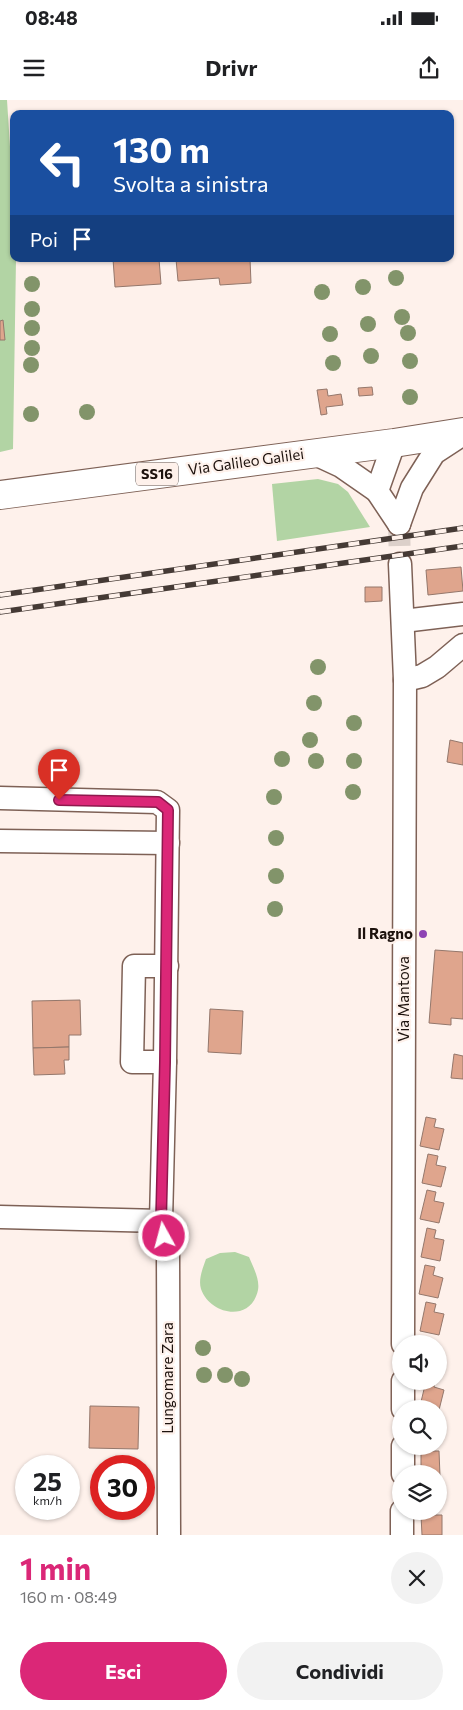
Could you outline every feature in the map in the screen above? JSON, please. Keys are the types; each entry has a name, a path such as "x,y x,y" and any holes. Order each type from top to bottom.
{"main road":[{"name":"SS16","path":"313,453 463,433"},
{"name":"Via Galileo Galilei","path":"0,495 313,453"}],"street":[{"path":"313,453 340,466 377,491 399,524 412,488 434,453 463,433"},
{"path":"394,443 412,488"},
{"path":"377,491 394,443"},
{"name":"Via Mantova","path":"400,564 406,680 403,1335"},
{"path":"403,621 463,614"},
{"path":"406,680 422,676 437,667 463,645"},
{"name":"Lungomare Zara","path":"0,798 158,802 168,810 161,1221 168,1252 169,1535"},
{"path":"0,841 168,843"},
{"path":"165,1062 132,1062 134,966 166,966"},
{"path":"0,1217 161,1221"},
{"path":"402,1520 402,1535"}],"green space":[{"path":"0,100 7,100 10,147 10,262 16,262 13,449 0,452"},
{"path":"318,479 338,484 348,492 370,527 277,541 272,484"},
{"path":"235,1252 249,1257 256,1273 258,1290 254,1300 247,1307 239,1311 230,1312 213,1305 206,1298 201,1289 200,1281 206,1259 220,1253"}],"building":[{"path":"113,262 159,262 161,284 115,287"},
{"path":"176,262 250,262 251,283 220,285 219,278 178,281"},
{"path":"3,320 5,340 0,340 0,321"},
{"path":"372,387 373,395 359,396 358,388"},
{"path":"327,389 328,396 341,394 343,405 326,407 327,414 321,415 317,390"},
{"path":"461,567 463,591 428,595 426,570"},
{"path":"365,587 382,587 382,601 365,602"},
{"path":"450,740 463,743 463,765 447,762"},
{"path":"435,950 463,952 463,1019 451,1018 451,1025 429,1023"},
{"path":"80,1000 81,1035 69,1035 69,1047 33,1048 32,1001"},
{"path":"210,1009 243,1011 241,1054 208,1052"},
{"path":"69,1047 69,1060 64,1060 65,1074 34,1075 33,1048"},
{"path":"454,1054 463,1056 463,1079 451,1078"},
{"path":"426,1117 436,1119 434,1127 444,1129 439,1150 420,1146"},
{"path":"428,1154 438,1156 436,1165 446,1167 441,1187 422,1183"},
{"path":"427,1190 436,1192 434,1201 444,1203 439,1223 420,1219"},
{"path":"427,1228 436,1230 434,1238 444,1240 440,1261 421,1257"},
{"path":"425,1265 435,1267 433,1275 443,1278 438,1298 419,1294"},
{"path":"426,1302 436,1304 434,1312 444,1314 439,1335 420,1331"},
{"path":"424,1390 444,1390 442,1400 421,1400"},
{"path":"90,1406 139,1407 138,1449 89,1448"},
{"path":"421,1455 439,1455 440,1465 421,1465"},
{"path":"421,1520 442,1520 442,1535 422,1535"}],"tunnel":[{"path":"399,524 400,564"}],"railway":[{"path":"0,595 463,528"},
{"path":"0,612 463,546"}],"place":[{"name":"Il Ragno","path":"423,934"}],"route":[{"path":"59,800 158,802 168,810 161,1221 164,1236"}]}
